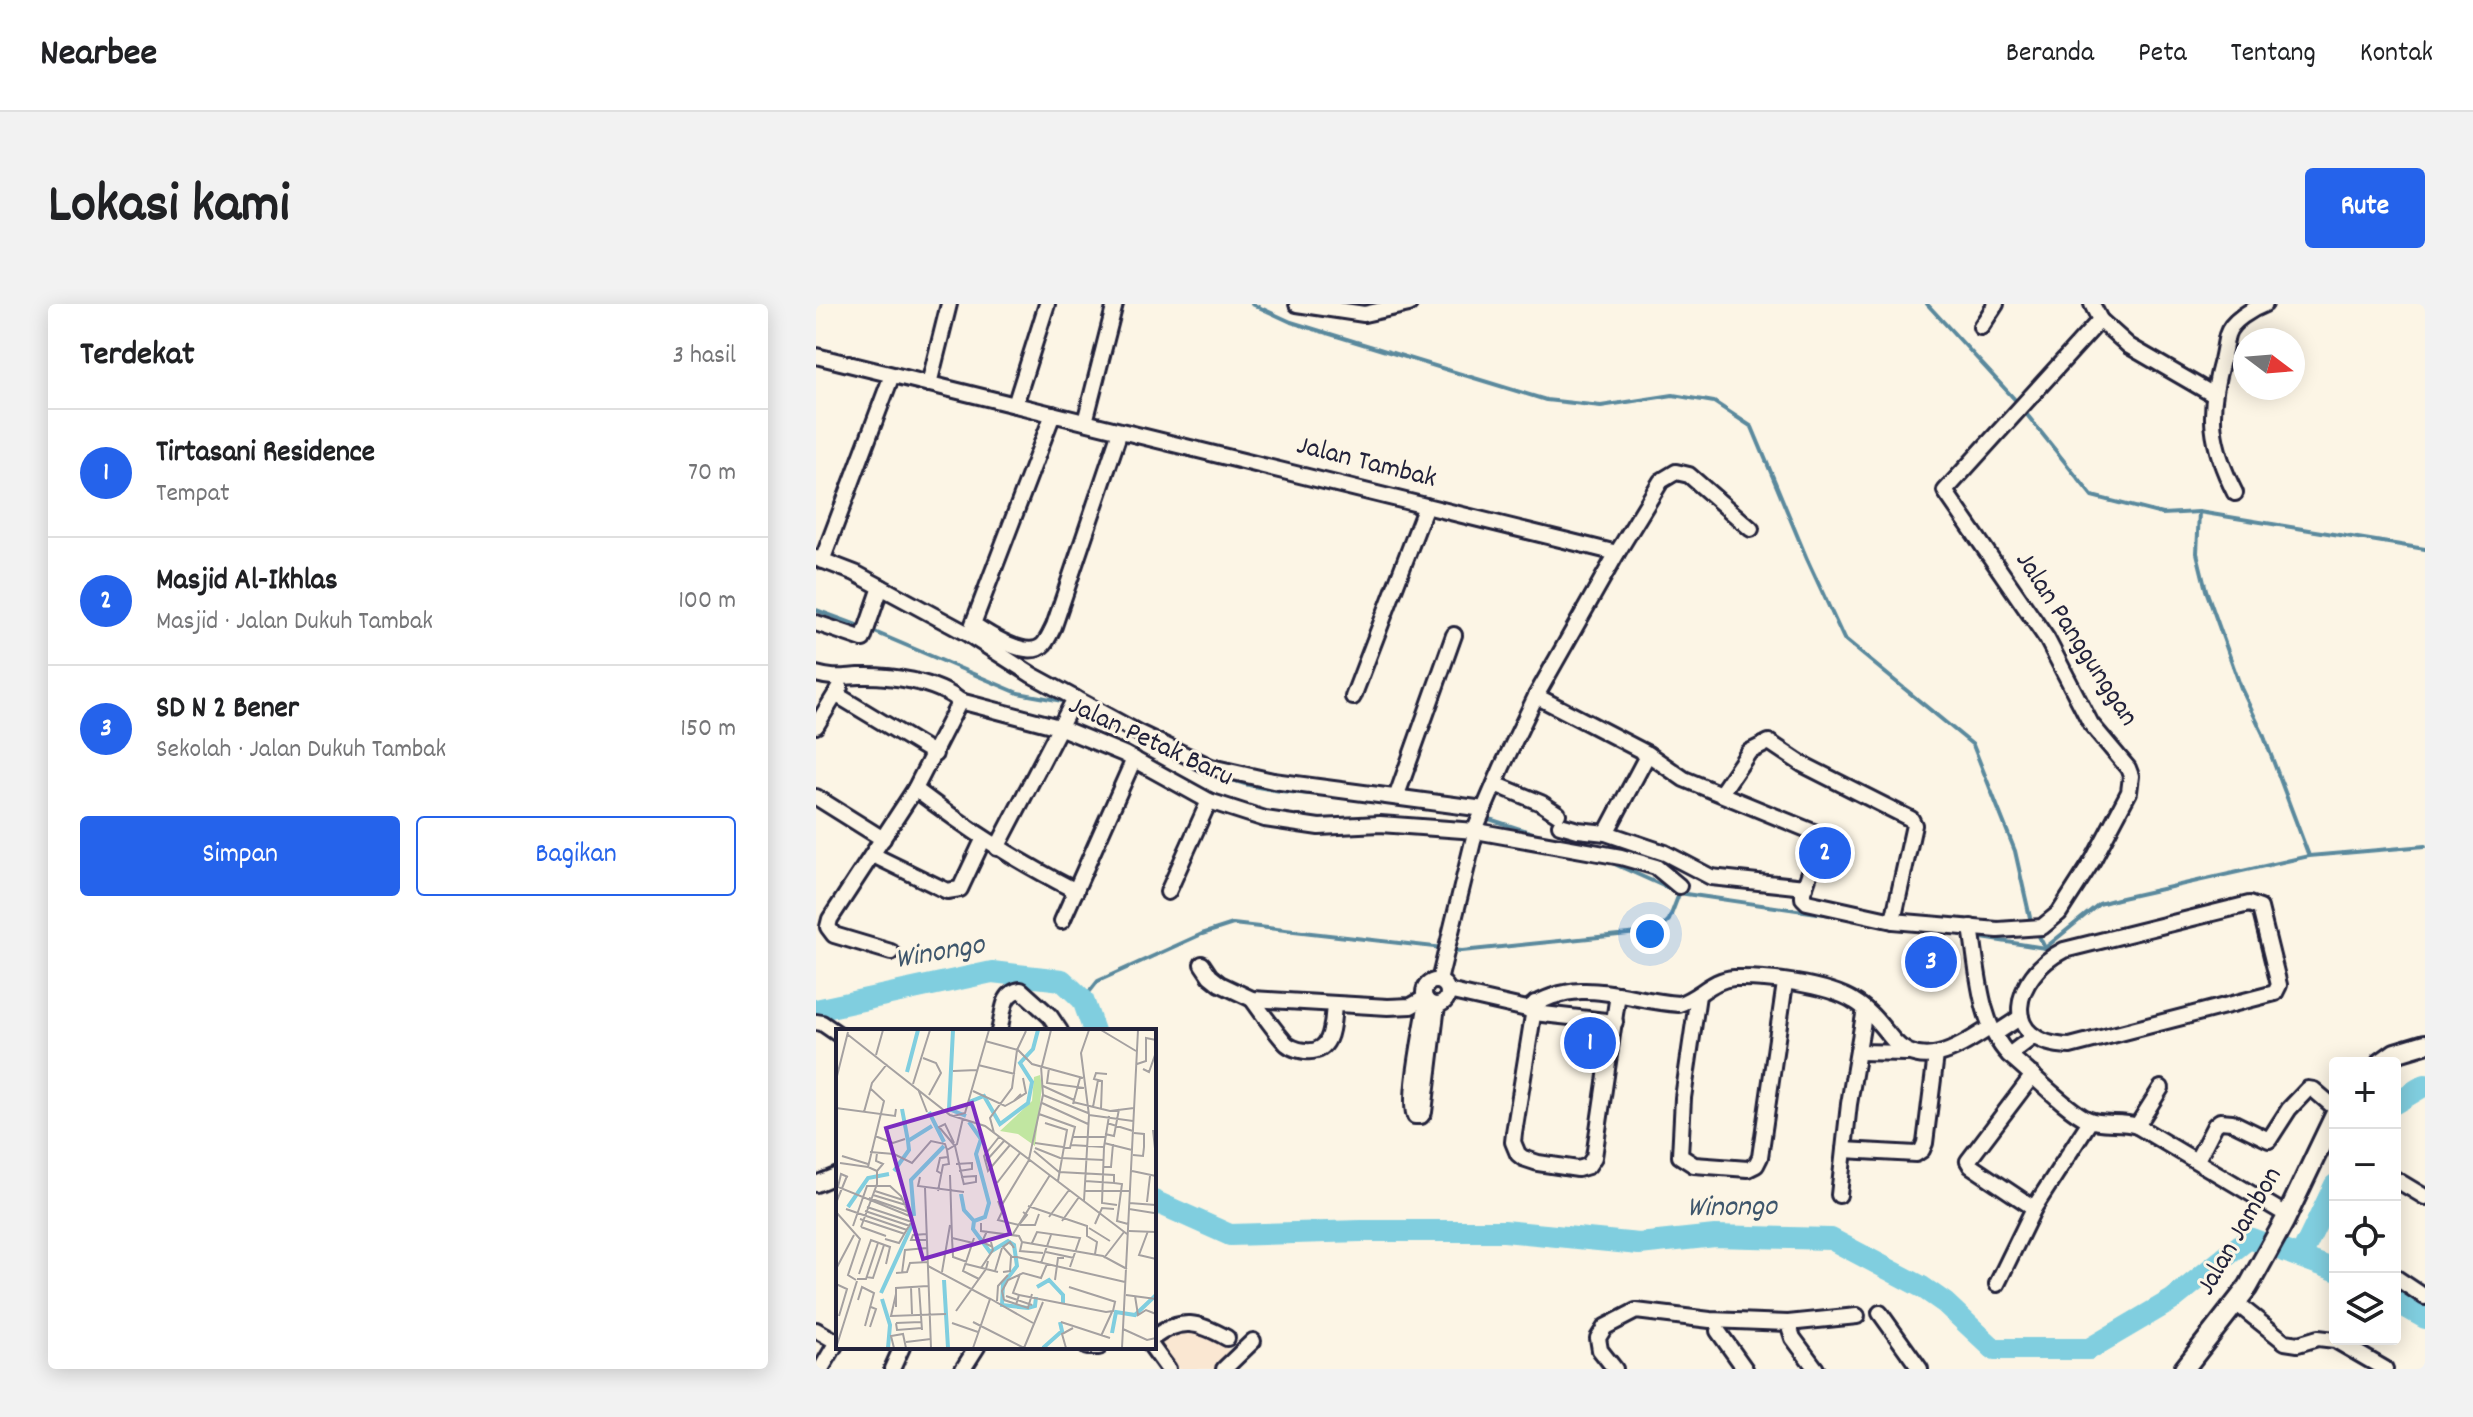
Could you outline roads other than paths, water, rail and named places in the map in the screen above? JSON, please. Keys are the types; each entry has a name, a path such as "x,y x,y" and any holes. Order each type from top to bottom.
{"main road":[{"path":"2389,1057 2425,1044"},
{"name":"Jalan Jambon","path":"2184,1369 2248,1287 2286,1219 2329,1128"}],"street":[{"path":"1015,405 1047,304"},
{"path":"1085,422 1115,304"},
{"path":"1297,304 1364,314 1409,304"},
{"path":"1981,327 1996,304"},
{"path":"2092,304 2100,320 2129,346 2212,394"},
{"path":"2235,493 2224,472 2216,445 2212,394 2230,329 2249,312 2265,304"},
{"path":"929,384 943,305"},
{"name":"Jalan Panggunggan","path":"1972,934 2032,930 2052,921 2093,860 2131,783 2128,768 2091,724 2041,629 1945,491 2100,320"},
{"name":"Jalan Tambak","path":"816,356 1617,553"},
{"path":"892,375 819,560 855,573 968,634 1075,698 1180,753 1228,772 1284,783 1397,795 1656,867 1679,886"},
{"path":"1053,414 973,624 1012,646 1026,650 1044,644 1054,626 1120,431"},
{"path":"1202,964 1220,984 1252,999 1411,1006 1446,1000 1443,986 1479,820 1536,696 1661,481 1676,472 1689,475 1751,529"},
{"path":"1353,697 1426,506"},
{"path":"816,623 863,639 881,587"},
{"path":"1397,795 1454,635"},
{"name":"Jalan Petak Baru","path":"816,674 927,685 960,701 1059,727 1134,759 1209,801 1265,819 1302,826 1479,820"},
{"path":"816,726 837,695 843,679"},
{"path":"837,695 935,754"},
{"path":"1536,696 1648,754 1684,779 1794,822 1819,835 1821,843 1803,898 1810,904 1972,934 1984,1004 2000,1045 2009,1055 2081,1116 2090,1121 2137,1126 2197,1160 2286,1219"},
{"path":"997,848 1075,698"},
{"path":"891,952 834,935 828,929 830,919 915,789 960,701"},
{"path":"1721,793 1745,756 1754,747 1769,742 1802,764 1911,819 1914,825 1893,921"},
{"path":"1606,833 1648,754"},
{"path":"1062,921 1134,759"},
{"path":"1495,784 1541,803 1578,830 1606,833 1665,853 1711,877 1805,887"},
{"path":"915,789 983,840 1076,891"},
{"path":"816,797 883,839"},
{"path":"1168,892 1209,801"},
{"path":"873,855 955,892 960,889 983,840"},
{"path":"2253,904 2260,908 2279,985 2278,991 2272,995 2080,1045 2052,1044 2034,1036 2021,1017 2021,999 2026,984 2042,964 2064,950 2253,904"},
{"path":"816,911 830,919"},
{"path":"1532,1008 1565,991 1618,994 1679,1004 1729,978 1785,983 1837,993 1865,1009 1908,1053"},
{"path":"1698,995 1678,1150 1683,1160 1694,1165 1748,1169 1756,1165 1760,1157 1785,983"},
{"path":"1420,1096 1430,1001 1427,985 1615,1022"},
{"path":"999,1029 1007,997 1015,990 1026,992 1058,1029"},
{"path":"1532,1008 1514,1133 1515,1149 1523,1158 1578,1169 1588,1166 1594,1157 1618,994"},
{"path":"1252,999 1284,1042 1298,1050 1310,1051 1318,1050 1329,1040 1334,1005"},
{"path":"1839,1195 1865,1009"},
{"path":"1858,1052 1936,1055 2021,1017"},
{"path":"816,1022 836,1033"},
{"path":"2009,1055 2034,1036"},
{"path":"1844,1150 1916,1154 1922,1150 1936,1055"},
{"path":"2033,1075 1968,1161 2034,1208"},
{"path":"2137,1126 2161,1088"},
{"path":"2197,1160 2220,1121 2232,1122 2269,1140 2308,1089 2314,1090 2329,1110"},
{"path":"1997,1284 2034,1208 2090,1121"},
{"path":"816,1184 836,1176"},
{"path":"2401,1183 2425,1197"},
{"path":"2401,1281 2425,1297"},
{"path":"2236,1303 2285,1342 2298,1344 2318,1338 2335,1340 2385,1369"},
{"path":"1615,1369 1600,1350 1598,1338 1605,1327 1636,1311 1710,1320 1788,1323 1857,1316"},
{"path":"1880,1313 1920,1369"},
{"path":"1156,1336 1168,1327 1184,1322 1227,1338"},
{"path":"1788,1323 1793,1338 1816,1369"},
{"path":"816,1330 836,1340"},
{"path":"1718,1331 1745,1369"},
{"path":"1224,1369 1253,1341"},
{"path":"821,1369 836,1343"},
{"path":"892,1369 901,1349"},
{"path":"963,1369 976,1349"},
{"path":"1153,1349 1168,1369"}],"waterway":[{"path":"1252,304 1291,322 1546,400 1601,406 1673,395 1714,402 1752,427 1844,639 1973,745 2015,851 2031,922"},
{"path":"1927,304 2019,404"},
{"path":"2024,411 2092,496 2162,514 2199,512"},
{"path":"2309,856 2263,734 2241,688 2206,590 2197,553 2199,512 2425,549"},
{"path":"816,610 862,627"},
{"path":"870,630 1018,693 1068,702"},
{"path":"1095,719 1119,730"},
{"path":"1222,776 1263,788 1335,796"},
{"path":"1486,818 1542,836"},
{"path":"2045,948 2099,904 2117,899 2309,856 2425,846"},
{"path":"1610,862 1679,893 1845,917"},
{"path":"1451,950 1658,931 1669,920 1679,894"},
{"path":"1083,1000 1098,981 1202,934 1233,924 1443,948"},
{"path":"1948,933 1967,935"},
{"path":"2039,936 2045,948"},
{"path":"1976,937 2045,948"},
{"name":"Winongo","path":"816,1010 992,972 1062,980 1083,1000 1093,1029"},
{"path":"2401,1099 2425,1085"},
{"path":"2301,1256 2329,1198"},
{"name":"Winongo","path":"1156,1202 1230,1235 1504,1231 1639,1244 1715,1236 1831,1239 1922,1287 1945,1303 1994,1349 2089,1349 2172,1300 2249,1238 2329,1268"},
{"path":"2401,1304 2425,1318"}],"place":[{"name":"Masjid Al-Ikhlas","path":"1825,853"},
{"name":"SD N 2 Bener","path":"1931,962"},
{"name":"Tirtasani Residence","path":"1590,1043"}]}
